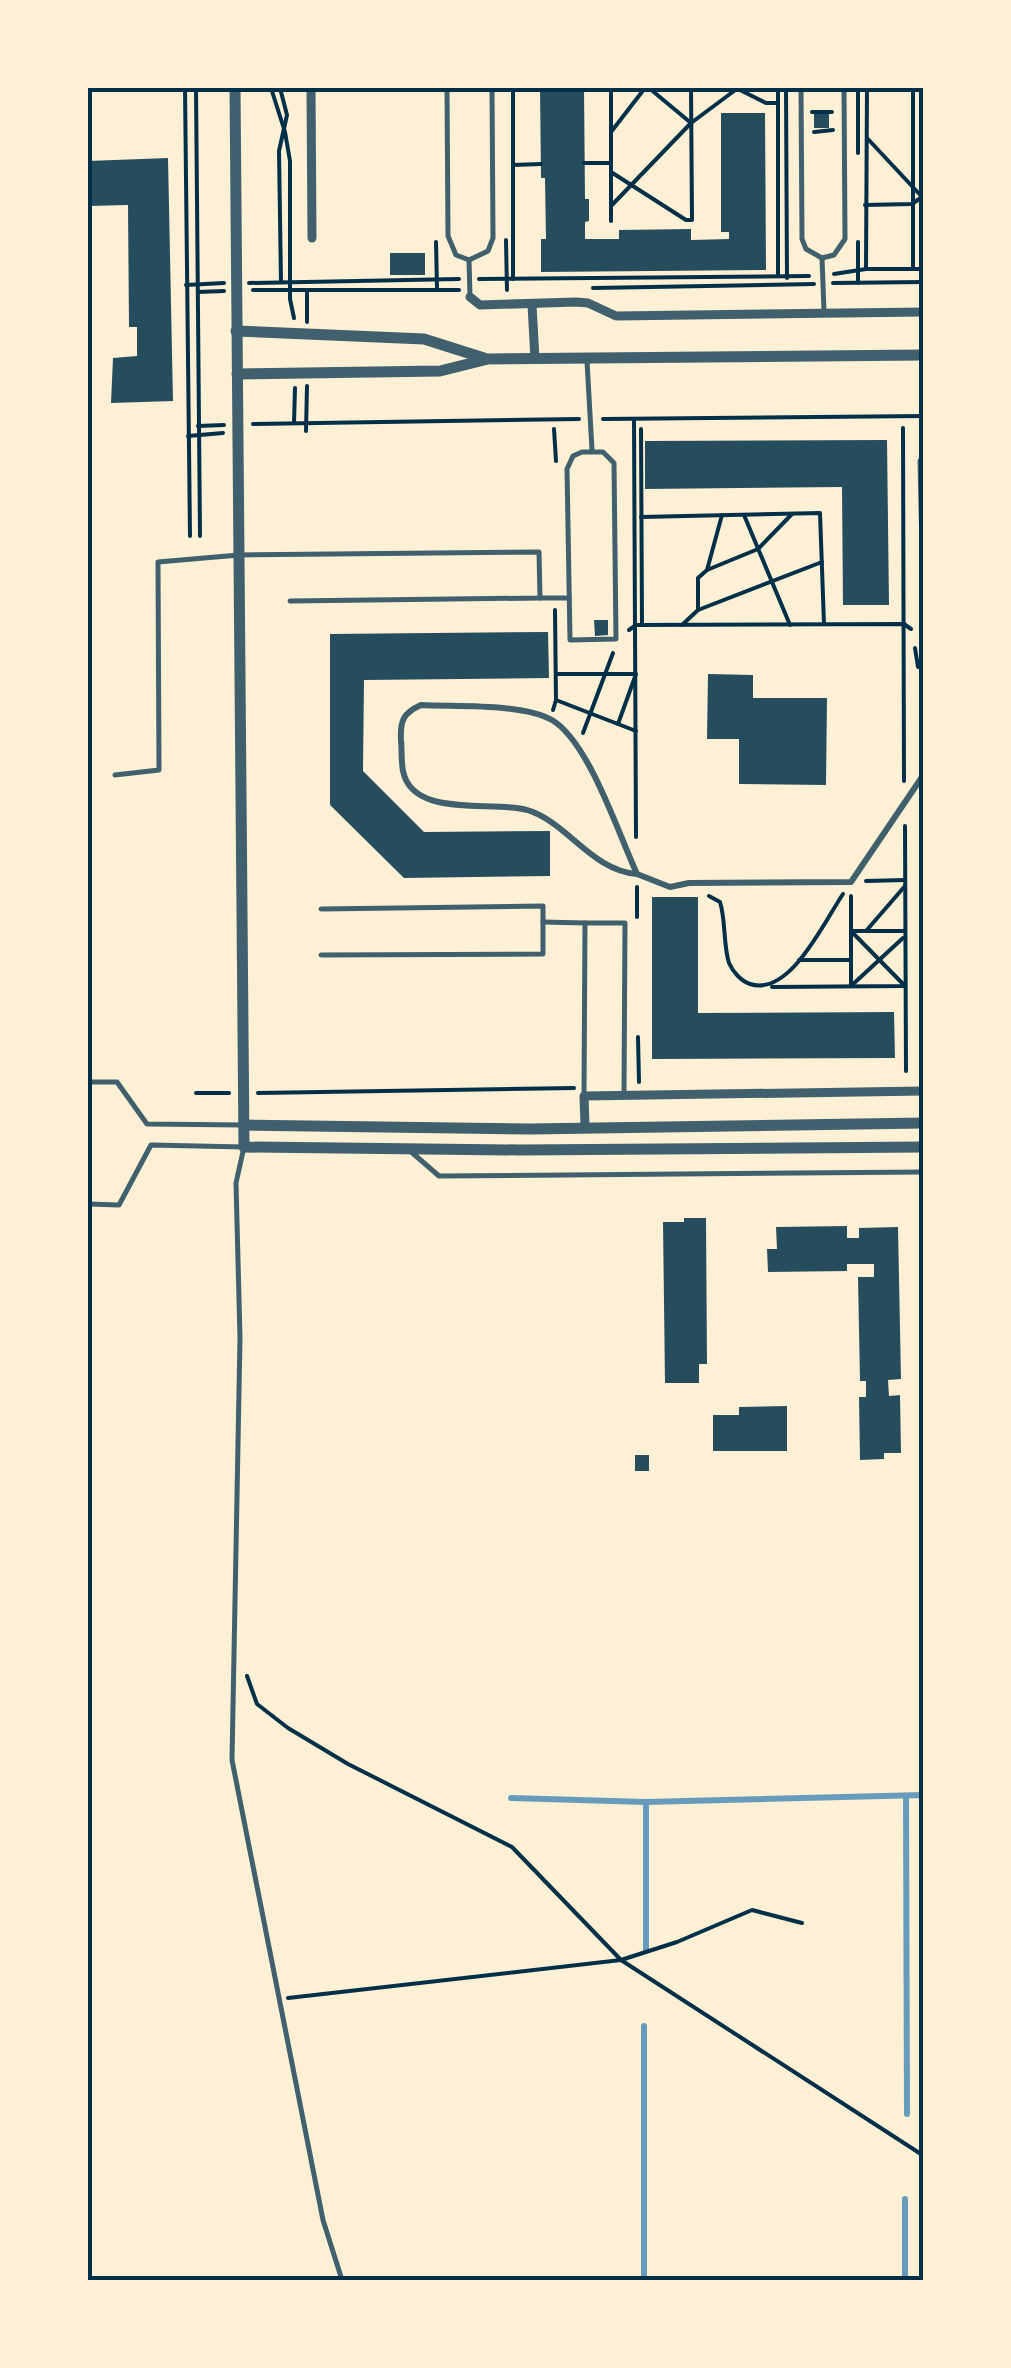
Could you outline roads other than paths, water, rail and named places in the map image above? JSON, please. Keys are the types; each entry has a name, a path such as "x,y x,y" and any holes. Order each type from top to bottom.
{"street":[{"path":"235,88 244,1147 924,1146"},
{"path":"311,88 312,238"},
{"path":"470,294 480,306 588,303 616,316 924,312"},
{"path":"532,305 535,359"},
{"path":"236,331 424,339 488,359"},
{"path":"237,374 440,371 488,359 924,355"},
{"path":"636,874 579,744 551,720 519,711 421,705 408,710 400,723 404,776 422,796 447,805 512,806 536,813 590,855 622,873 670,887 689,883 851,882 924,774"},
{"path":"585,1126 584,1092 924,1091"},
{"path":"244,1126 530,1129 924,1124"}],"lane":[{"path":"448,88 448,236 456,254 468,260"},
{"path":"468,260 488,251 492,238 492,88"},
{"path":"800,88 802,239 806,248 822,258"},
{"path":"822,258 834,254 844,238 844,88"},
{"path":"822,258 824,314"},
{"path":"468,260 470,294"},
{"path":"587,358 592,451"},
{"path":"592,451 603,452 614,463 616,639 570,640 568,462 592,451"},
{"path":"924,455 920,461 924,639"},
{"path":"115,775 159,770 158,562 239,555 539,552 540,598"},
{"path":"290,601 569,598"},
{"path":"321,909 543,906 543,954 321,955"},
{"path":"543,922 626,923 624,1092"},
{"path":"584,1092 585,923"},
{"path":"88,1082 116,1082 147,1124 244,1126"},
{"path":"88,1204 119,1205 151,1146 244,1147 236,1184 240,1338 232,1760 324,2220 342,2280"},
{"path":"407,1148 439,1176 924,1172"}],"waterway":[{"path":"511,1798 646,1802 924,1795"},
{"path":"906,1796 907,2114"},
{"path":"646,1802 646,1949"},
{"path":"644,2026 644,2280"},
{"path":"905,2199 905,2280"}]}
